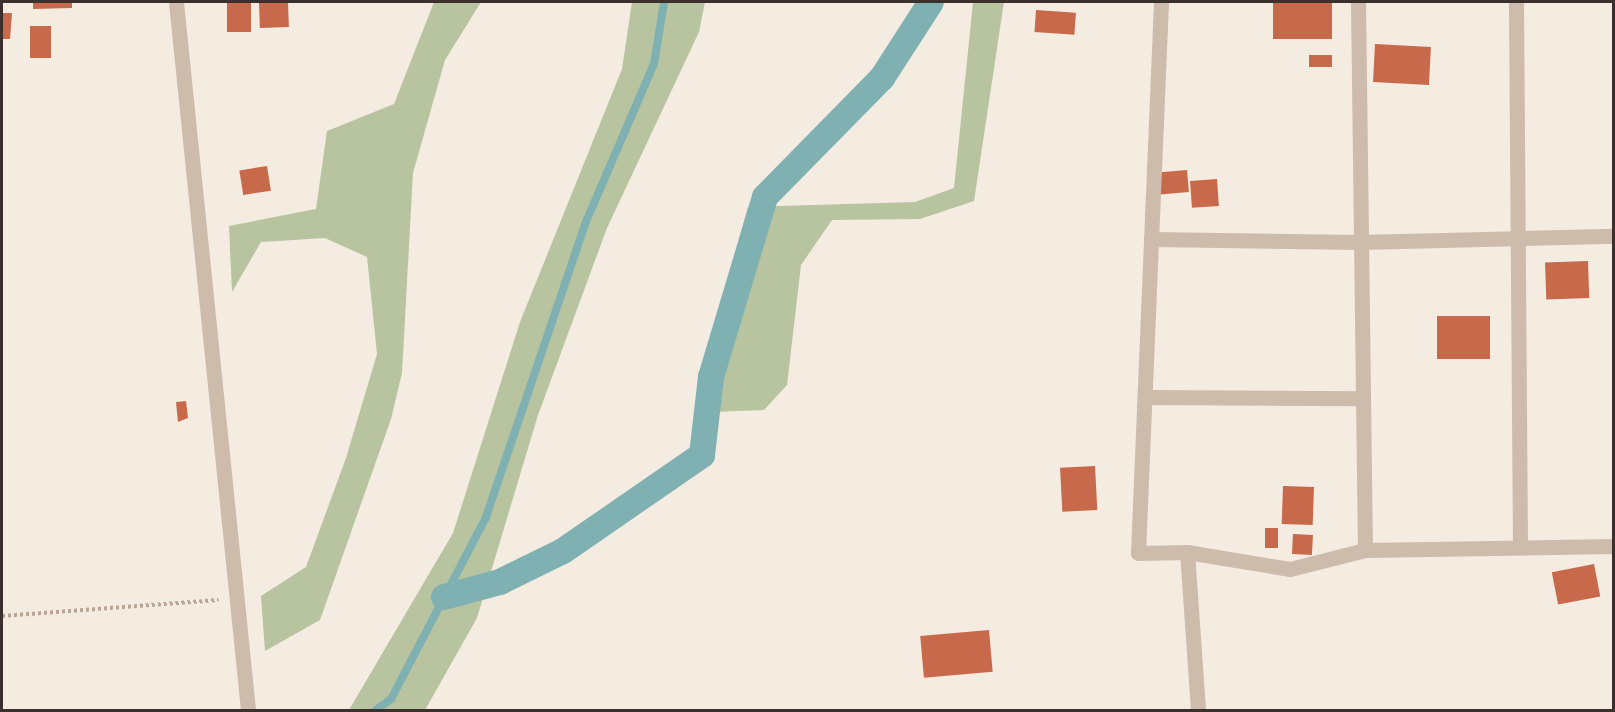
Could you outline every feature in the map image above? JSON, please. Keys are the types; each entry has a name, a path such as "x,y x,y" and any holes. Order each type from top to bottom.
{"street":[{"path":"176,2 239,599 248,711"},
{"path":"1161,2 1138,553 1187,552 1290,569 1365,550 1614,546"},
{"path":"1358,2 1365,550"},
{"path":"1516,2 1520,547"},
{"path":"1151,239 1360,242 1614,236"},
{"path":"1145,397 1362,398"},
{"path":"1187,552 1198,711"}],"path":[{"path":"2,616 239,599"}],"green space":[{"path":"434,2 481,2 445,60 413,173 402,373 391,419 320,620 265,651 261,596 306,567 346,458 377,354 367,257 325,238 261,242 232,292 229,226 316,209 327,131 394,104"},
{"path":"632,2 705,2 699,32 607,228 538,415 477,618 425,710 349,710 453,533 520,322 622,69"},
{"path":"973,2 1004,2 974,201 920,219 832,220 801,265 787,385 764,410 711,412 697,387 748,207 915,202 954,188"}],"building":[{"path":"33,2 72,2 72,8 33,9"},
{"path":"227,2 251,2 251,32 227,32"},
{"path":"288,2 289,27 260,28 259,3"},
{"path":"1273,2 1332,2 1332,39 1273,39"},
{"path":"1036,10 1076,13 1074,35 1034,32"},
{"path":"2,13 12,13 10,39 2,39"},
{"path":"30,26 51,26 51,58 30,58"},
{"path":"1375,44 1431,47 1429,85 1373,82"},
{"path":"1309,55 1332,55 1332,67 1309,67"},
{"path":"267,166 271,191 243,195 239,170"},
{"path":"1187,170 1189,192 1157,195 1155,173"},
{"path":"1217,179 1219,206 1192,208 1190,181"},
{"path":"1588,261 1589,298 1546,299 1545,263"},
{"path":"1437,316 1490,316 1490,359 1437,359"},
{"path":"186,401 188,418 178,422 176,402"},
{"path":"1095,466 1097,510 1062,512 1060,468"},
{"path":"1283,486 1314,487 1313,525 1282,524"},
{"path":"1265,528 1278,528 1278,548 1265,548"},
{"path":"1293,534 1313,535 1312,555 1292,554"},
{"path":"1594,564 1600,596 1558,605 1552,572"},
{"path":"989,630 993,672 924,678 920,636"}],"waterway":[{"path":"376,710 391,699 486,517 585,224 654,64 664,2"},
{"path":"444,597 500,582 563,551 702,455 711,377 765,197 882,78 931,2"}]}
